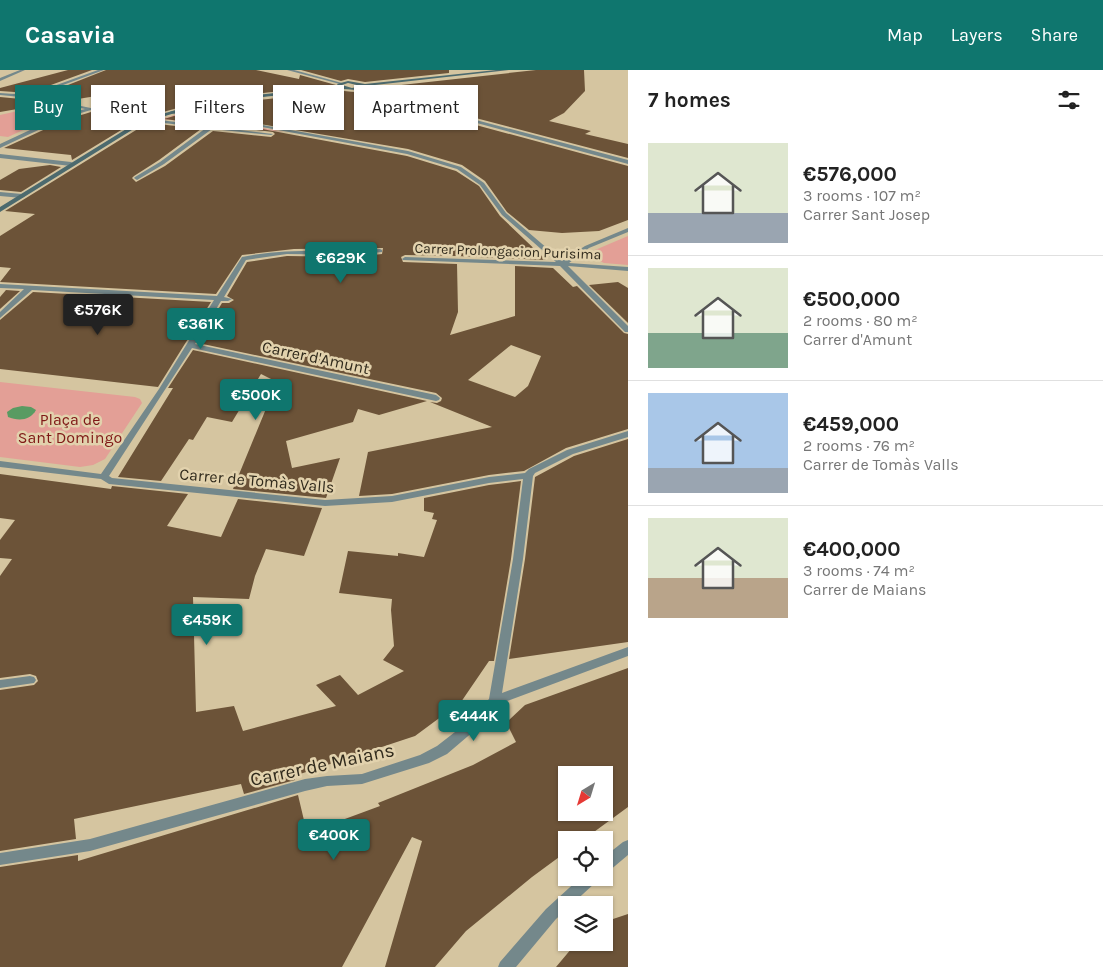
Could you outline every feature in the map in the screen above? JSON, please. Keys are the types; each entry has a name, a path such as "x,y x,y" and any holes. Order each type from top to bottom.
{"street":[{"path":"0,80 23,70"},
{"path":"59,85 102,70"},
{"path":"289,70 340,83 357,82 365,85 507,70"},
{"path":"344,88 354,89"},
{"path":"0,94 15,95"},
{"path":"165,114 234,100 273,96"},
{"path":"81,107 90,109"},
{"path":"0,146 57,119 90,109"},
{"path":"171,112 200,115 419,155 467,172 482,184 500,208 517,226 562,264 628,330"},
{"path":"478,122 628,162"},
{"path":"0,210 128,130"},
{"path":"137,178 162,163 207,130"},
{"path":"237,130 367,145"},
{"path":"0,156 71,164"},
{"path":"0,194 22,196"},
{"path":"562,264 587,247 628,230"},
{"path":"0,464 104,476 163,389 244,258 291,252 354,253 380,251"},
{"path":"575,254 588,263 610,268 628,269"},
{"name":"Carrer Prolongacion Purisima","path":"405,259 562,264 610,268"},
{"path":"0,286 228,299"},
{"path":"0,316 30,288"},
{"name":"Carrer d'Amunt","path":"190,344 436,398"},
{"path":"495,701 518,559 528,476 532,471 570,452 628,434"},
{"name":"Carrer de Tomàs Valls","path":"104,476 109,481 325,504 392,499 489,480 528,476"},
{"name":"Carrer de Maians","path":"0,859 90,845 305,785 327,781 362,779 404,767 442,750 478,720 495,701 628,651"},
{"path":"0,684 30,680"},
{"path":"613,858 628,846"},
{"path":"506,967 551,914 581,886"}],"green space":[{"path":"15,112 15,130 23,130 8,137 0,136 0,115"},
{"path":"175,115 175,120 165,118"},
{"path":"263,128 273,130 284,132 263,130"},
{"path":"628,236 628,265 604,263 591,257 595,250"},
{"name":"Plaça de Sant Domingo","path":"0,382 135,397 140,399 142,403 105,459 93,465 80,467 0,457"}],"shaded area":[{"path":"22,406 31,407 36,410 24,419 8,417 7,412"}],"building":[{"path":"68,70 92,70 51,85 15,85 15,92 0,91 0,88"},
{"path":"106,70 256,70 299,79 300,75 336,85 273,85 273,92 263,93 263,85 175,85 175,109 165,111 165,85 91,85 91,97 81,98 81,85 68,85"},
{"path":"301,70 449,70 449,73 365,82 348,79 341,81"},
{"path":"536,70 584,70 585,91 564,113 549,121 591,131 585,134 628,144 628,158 478,119 478,85 401,85"},
{"path":"344,91 354,92 354,130 478,130 478,125 628,166 628,220 599,231 562,233 529,230 507,212 485,181 462,165 408,149 296,130 344,130"},
{"path":"0,97 15,98 15,109 0,112"},
{"path":"273,99 273,126 263,125 263,100"},
{"path":"91,112 91,130 121,130 72,160 71,155 4,148 43,130 81,130 81,115"},
{"path":"175,116 175,120 165,119 165,119"},
{"path":"165,125 175,126 175,130 200,130 134,176 132,178 136,182 165,166 213,131 271,137 275,134 273,132 256,130 263,129 407,156 456,171 479,186 500,216 546,260 405,255 401,257 403,262 457,264 458,312 450,335 515,316 515,266 553,268 573,287 577,286 624,333 628,334 628,429 566,448 524,471 489,475 392,494 359,496 368,452 492,427 430,402 437,403 441,401 442,398 436,393 198,343 222,303 229,303 234,300 227,296 247,262 287,256 354,257 382,254 383,248 294,249 242,255 216,294 0,282 11,268 0,267 0,236 35,214 5,211 136,130 165,130","holes":["511,345 541,356 528,386 515,397 468,380"]},
{"path":"50,165 61,167 21,192 0,190 0,180 19,169"},
{"path":"618,282 628,288 628,323 589,285"},
{"path":"6,290 20,291 0,309 0,297"},
{"path":"33,292 211,302 158,387 0,369 0,320"},
{"path":"193,350 427,401 379,415 358,409 353,422 286,441 292,468 340,458 326,498 233,489 277,382 261,374 232,422 207,417 193,440 189,439 161,481 118,477 173,388 168,388"},
{"path":"628,439 628,642 509,659 525,559 535,477 574,456"},
{"path":"0,474 111,489 112,486 188,494 167,526 221,537 238,499 322,508 304,556 266,549 255,576 249,599 193,597 196,712 234,706 243,731 336,706 316,685 340,675 358,695 404,671 383,660 394,646 392,599 339,593 348,551 398,556 398,553 424,557 437,520 432,519 434,513 424,511 424,498 489,485 521,481 511,559 494,661 489,661 461,702 415,736 294,776 295,780 244,794 241,784 74,819 76,839 0,851 0,690 34,685 38,681 36,676 30,674 0,678 0,576 12,559 0,558 0,540 15,520 0,518"},
{"path":"628,668 628,807 613,818 613,766 558,766 558,821 609,821 595,831 558,831 558,858 466,931 435,967 385,967 422,841 412,837 342,967 0,967 0,867 78,855 78,861 298,795 307,833 380,806 378,803 473,765 516,742 508,726 509,720 525,705"},
{"path":"628,914 628,967 556,967 569,951 613,951 613,919"}]}
